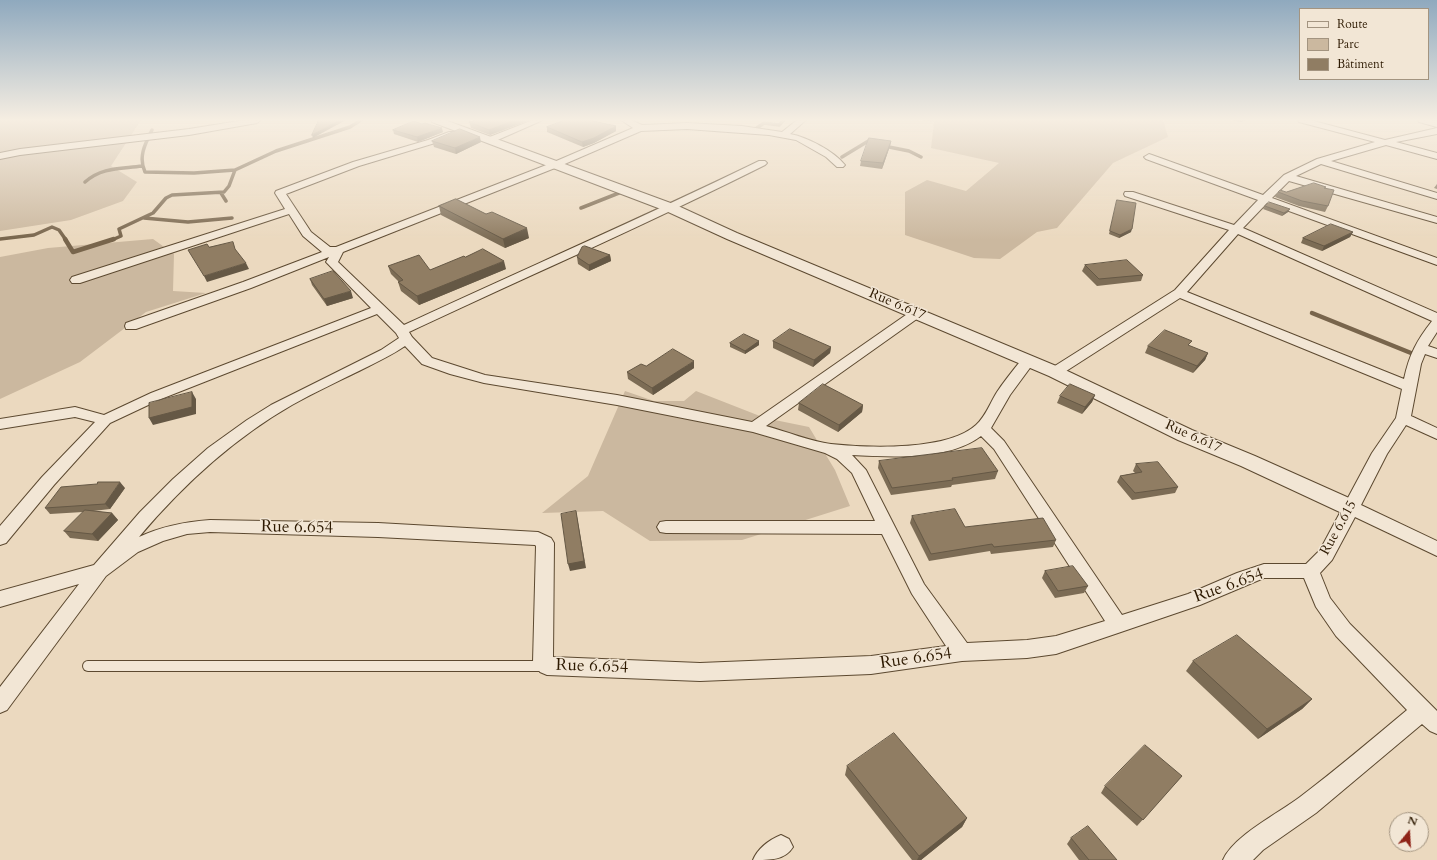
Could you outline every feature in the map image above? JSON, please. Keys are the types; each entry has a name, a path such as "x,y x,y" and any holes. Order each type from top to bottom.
{"street":[{"path":"338,250 328,251 307,234 280,193 344,167 366,160"},
{"name":"Rue 6.617","path":"546,160 671,208 732,236 1055,372 1185,435 1248,461 1351,508"},
{"path":"131,326 247,286 566,160"},
{"path":"835,160 840,165"},
{"path":"1158,160 1437,262"},
{"path":"1055,372 1158,308 1179,293 1236,229 1287,177 1323,160"},
{"path":"1320,161 1437,196"},
{"path":"0,703 124,540 172,488 219,447 253,423 278,408 351,369 390,351 404,335 531,270 671,208 762,162"},
{"path":"1287,177 1437,220"},
{"path":"1129,194 1236,229 1437,318"},
{"path":"76,280 291,210"},
{"path":"338,250 332,262 404,335 427,361 484,379 617,400 754,427 830,449 842,455 858,470 918,589 962,652"},
{"path":"1179,293 1410,387"},
{"path":"0,538 48,481 105,420 156,396 379,309"},
{"path":"754,427 917,313"},
{"name":"Rue 6.615","path":"1310,571 1326,555 1380,453 1403,418 1414,364 1422,348 1424,340 1437,323"},
{"path":"1422,348 1437,354"},
{"path":"830,449 908,450 956,445 973,437 982,428 1005,392 1028,361"},
{"path":"0,424 76,412 105,420"},
{"path":"1403,418 1437,434"},
{"path":"982,428 999,445 1118,625"},
{"path":"1351,508 1437,549"},
{"name":"Rue 6.654","path":"0,599 100,571 132,547 159,535 187,528 210,526 378,530 538,539 545,543 543,662 547,666 700,672 871,665 962,652 1027,649 1056,645 1193,600 1243,578 1264,571 1310,571"},
{"path":"666,528 887,528"},
{"path":"1234,860 1255,842 1429,717 1343,630 1323,602 1310,571"}],"lane":[{"path":"88,666 547,666"}],"green space":[{"path":"0,160 115,160 111,166 137,182 123,201 71,220 0,231"},
{"path":"986,160 1119,160 1113,163 1057,228 1037,232 1000,259 974,258 905,235 905,192 927,180 966,191 999,163"},
{"path":"153,239 174,254 173,291 206,293 146,312 80,362 0,399 0,257 48,248"},
{"path":"625,391 654,401 684,401 696,391 765,418 809,427 835,470 850,506 742,540 650,541 603,511 542,513 588,476"}],"building":[{"path":"861,160 884,160 883,163"},
{"path":"1314,183 1326,187 1324,188 1334,190 1328,206 1302,201 1278,192 1280,190 1286,192"},
{"path":"456,199 486,214 492,212 527,228 503,239 439,206"},
{"path":"1117,200 1136,203 1132,229 1120,235 1110,231"},
{"path":"1269,202 1290,209 1284,213 1265,206"},
{"path":"1331,224 1353,232 1324,246 1303,238"},
{"path":"233,242 235,249 246,263 204,276 188,250 207,244 209,247"},
{"path":"585,246 610,255 589,265 577,257 582,247"},
{"path":"483,249 504,261 417,296 398,282 403,280 388,266 419,255 430,270"},
{"path":"1127,260 1143,275 1099,279 1085,265"},
{"path":"333,271 351,291 324,299 310,279"},
{"path":"790,329 831,347 814,360 773,341"},
{"path":"1165,330 1192,341 1188,345 1208,353 1197,366 1148,346"},
{"path":"744,334 759,341 745,351 730,343"},
{"path":"673,349 694,361 652,388 627,372 641,364 646,366"},
{"path":"823,384 863,405 839,425 799,403"},
{"path":"1070,384 1095,395 1085,407 1060,396"},
{"path":"192,392 192,407 149,418 149,403"},
{"path":"982,448 998,471 952,478 953,480 892,488 879,461"},
{"path":"1158,462 1178,487 1135,493 1120,476 1142,472 1136,464"},
{"path":"98,482 120,482 105,504 45,508 61,487 97,484"},
{"path":"955,509 965,527 1043,518 1056,540 994,547 992,544 931,554 912,516"},
{"path":"85,510 112,513 92,534 64,531"},
{"path":"576,511 584,561 568,564 561,514"},
{"path":"1073,566 1088,586 1058,591 1045,571"},
{"path":"1237,635 1312,699 1267,729 1193,661"},
{"path":"894,733 967,818 919,856 847,766"},
{"path":"1145,745 1182,776 1143,820 1105,786"},
{"path":"1088,826 1117,860 1089,860 1071,838"}],"waterway":[{"path":"142,160 145,172 194,173 235,170"},
{"path":"235,170 256,160"},
{"path":"85,182 91,177 105,171 142,166"},
{"path":"112,240 121,236 119,229 153,213 166,198 172,195 224,192 229,186 235,170"},
{"path":"581,208 624,191"},
{"path":"221,193 226,201"},
{"path":"144,218 188,222 232,218"},
{"path":"0,239 34,235 52,227 59,230 66,240"},
{"path":"65,239 73,252 114,239"},
{"path":"1312,313 1411,353"}]}
